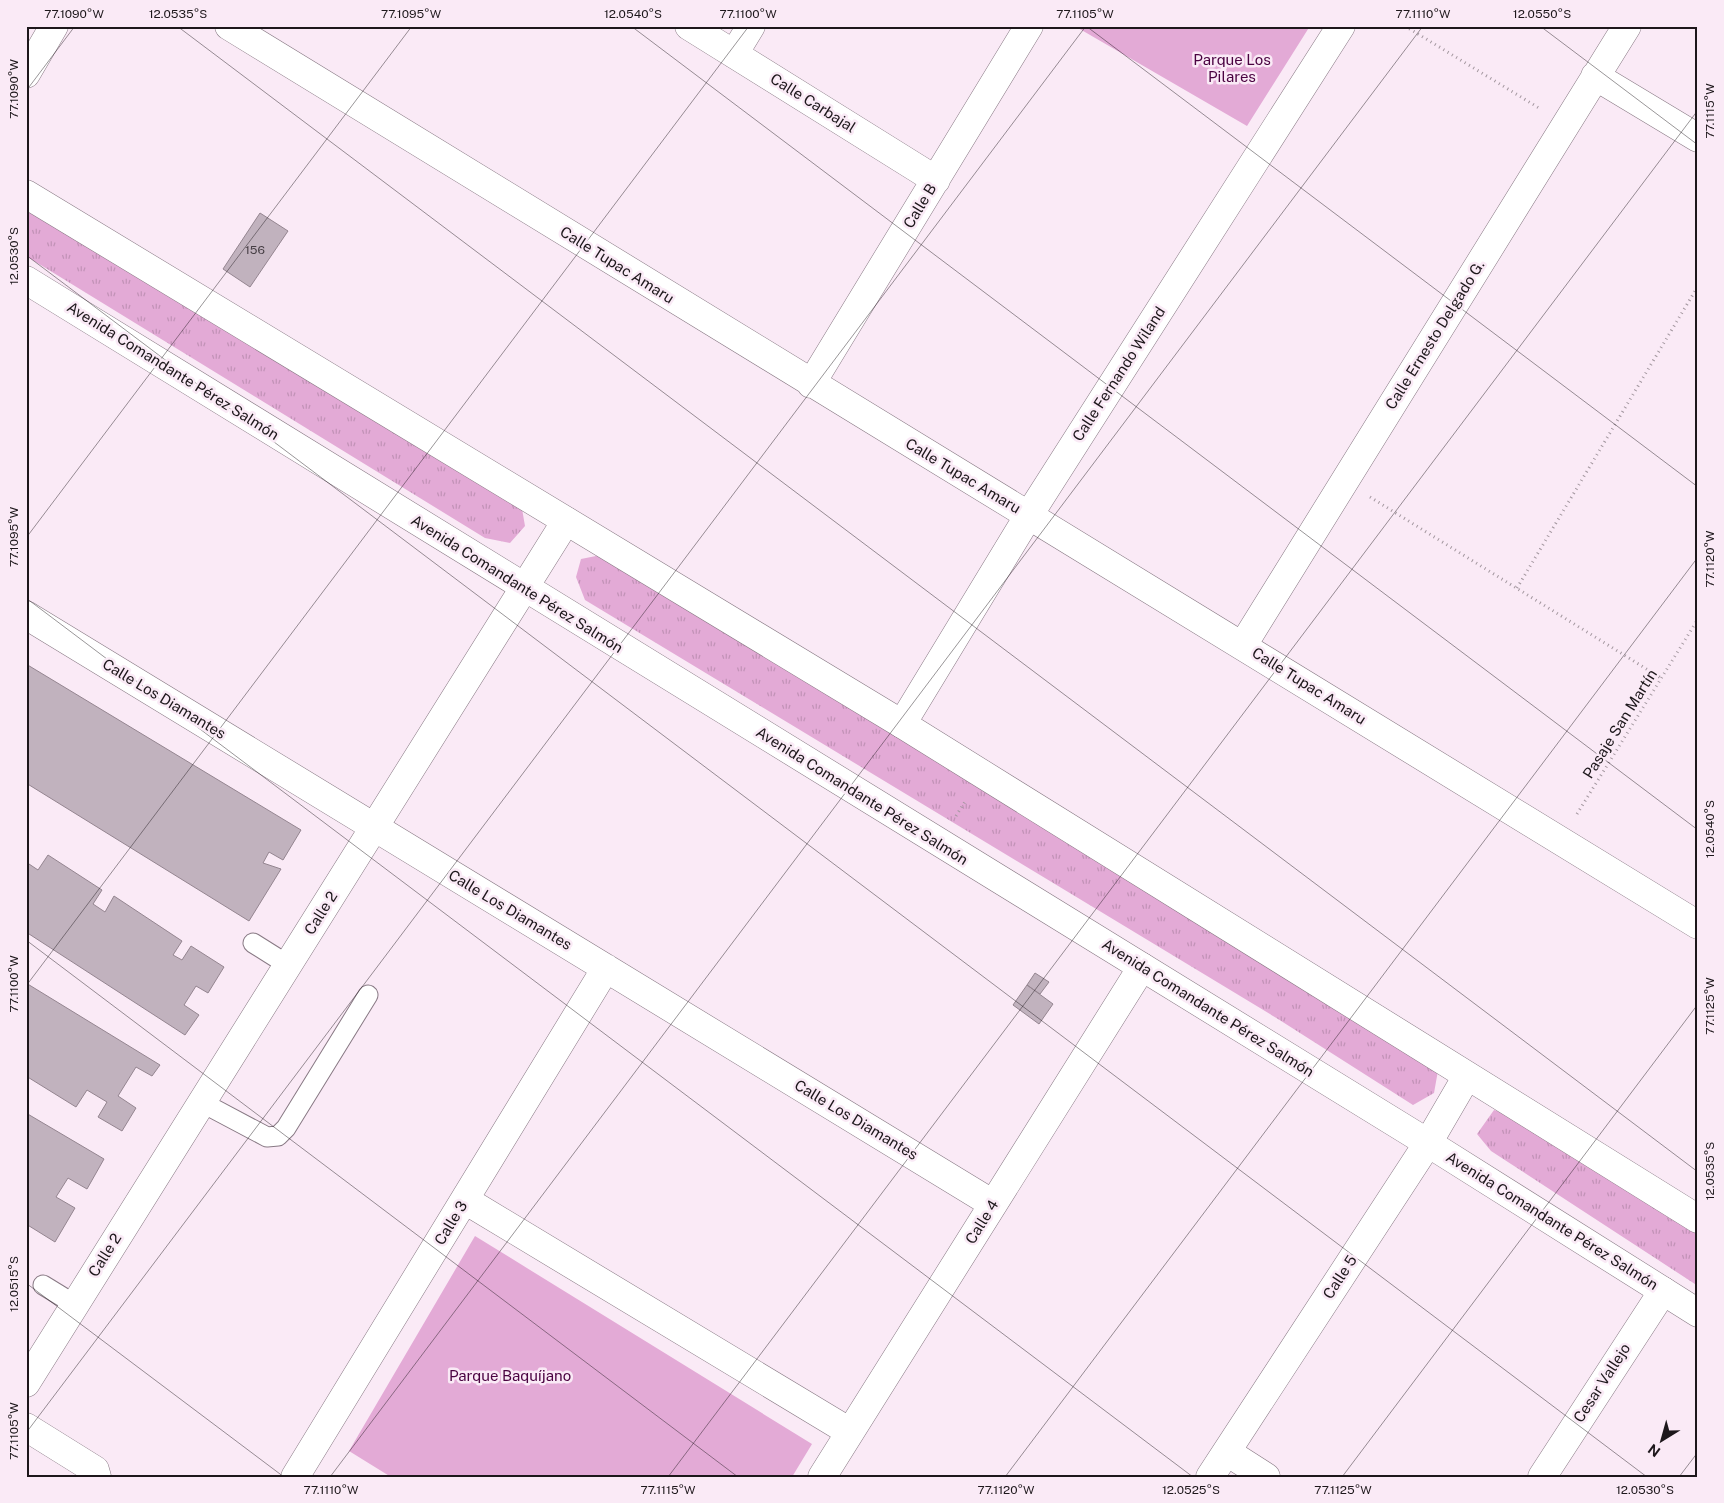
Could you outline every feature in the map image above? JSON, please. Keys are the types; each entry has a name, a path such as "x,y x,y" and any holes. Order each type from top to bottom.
{"street":[{"path":"26,74 54,26"},
{"name":"Calle Tupac Amaru","path":"228,26 1698,925"},
{"name":"Calle Carbajal","path":"689,26 936,180"},
{"path":"734,54 751,26"},
{"name":"Calle B","path":"811,384 1028,26"},
{"name":"Calle Fernando Wiland","path":"902,724 1029,515 1341,26"},
{"name":"Calle Ernesto Delgado G.","path":"1243,645 1627,26"},
{"path":"1595,76 1698,138"},
{"path":"26,194 902,724 1698,1219"},
{"name":"Avenida Comandante Pérez Salmón","path":"26,280 1428,1143 1698,1313"},
{"name":"Calle 2","path":"26,1383 566,521"},
{"name":"Calle Los Diamantes","path":"26,615 993,1204"},
{"name":"Calle 4","path":"822,1477 1142,967"},
{"name":"Calle 3","path":"295,1477 606,968"},
{"name":"Calle 5","path":"1210,1477 1428,1143 1468,1076"},
{"path":"465,1200 850,1432"},
{"name":"Cesar Vallejo","path":"1542,1477 1663,1291"},
{"path":"26,1426 95,1470 97,1477"},
{"path":"1226,1452 1266,1477"}],"lane":[{"path":"253,943 288,965"},
{"path":"201,1102 267,1137 278,1136 286,1128 368,995"},
{"path":"43,1285 74,1304"}],"path":[{"path":"1406,26 1566,124"},
{"path":"1517,588 1698,286"},
{"path":"1344,481 1661,678"},
{"name":"Pasaje San Martín","path":"1560,840 1698,619"},
{"path":"940,844 981,774"}],"green space":[{"name":"Parque Los Pilares","path":"1079,26 1310,26 1247,126 1078,28"},
{"path":"26,196 521,503 525,526 510,543 485,538 26,256"},
{"path":"606,554 1439,1065 1434,1093 1413,1105 1278,1019 585,600 576,577 581,559"},
{"path":"1494,1110 1521,1118 1698,1233 1698,1286 1491,1151 1477,1134"},
{"name":"Parque Baquíjano","path":"475,1236 812,1444 792,1477 391,1477 349,1451"}],"building":[{"path":"260,213 288,231 250,287 223,269"},
{"path":"26,664 301,830 283,860 269,852 263,863 281,869 249,921 26,783"},
{"path":"48,855 102,890 93,904 105,912 114,896 182,941 173,955 182,960 191,946 224,967 208,993 196,986 184,1005 199,1015 185,1035 26,932 26,862 38,870"},
{"path":"1035,973 1049,982 1040,994 1027,985"},
{"path":"26,983 160,1065 152,1076 136,1067 118,1096 136,1108 122,1131 98,1117 107,1102 87,1090 76,1107 26,1076"},
{"path":"1027,985 1053,1004 1039,1024 1013,1005"},
{"path":"26,1113 104,1159 87,1189 68,1178 56,1197 75,1208 55,1242 26,1224"}]}
